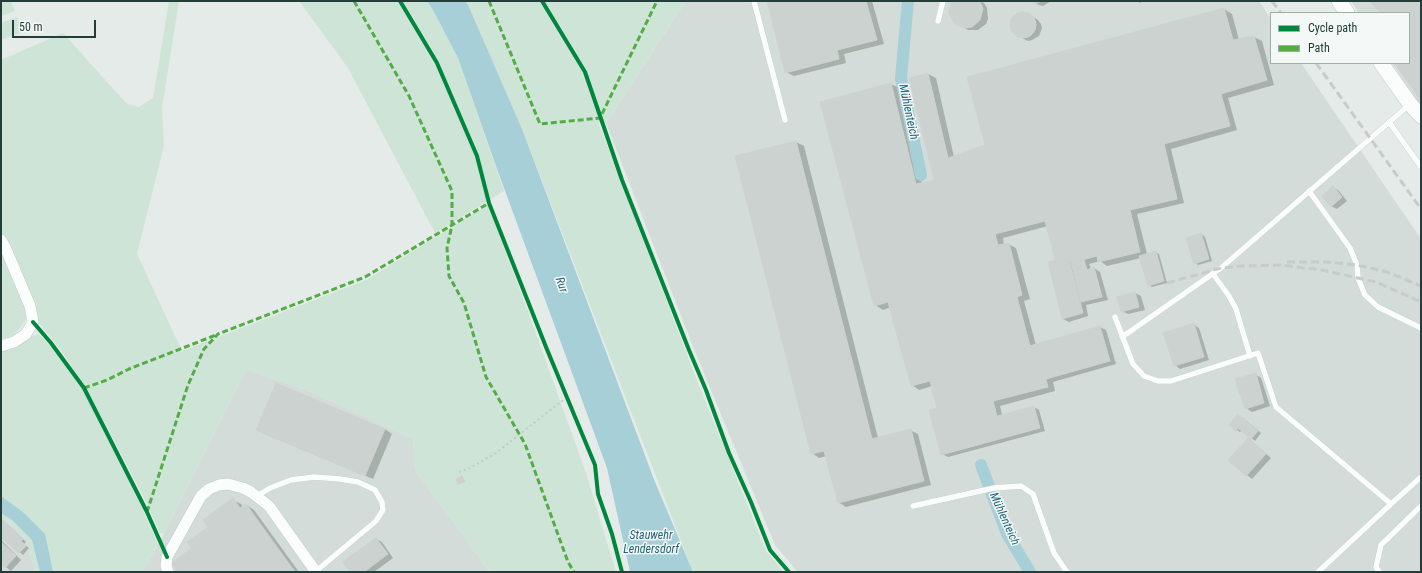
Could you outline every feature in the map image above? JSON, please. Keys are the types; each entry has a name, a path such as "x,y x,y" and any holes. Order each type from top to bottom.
{"main road":[{"path":"1339,1 1346,12"},
{"path":"1382,64 1410,104 1421,116"}],"street":[{"path":"1,240 30,306 33,322 26,334 14,342 1,346"},
{"path":"168,572 166,566 167,557 201,496 220,485 228,484 243,488 269,506 316,572"}],"lane":[{"path":"754,1 785,120"},
{"path":"938,21 943,1"},
{"path":"1122,336 1213,274 1410,104"},
{"path":"1389,122 1421,167"},
{"path":"1308,191 1350,248 1357,264 1358,278 1364,295 1378,307 1421,328"},
{"path":"1213,274 1229,296 1236,309 1250,356"},
{"path":"1115,317 1133,364 1144,376 1158,381 1171,381 1258,354 1276,407 1390,504"},
{"path":"256,496 270,488 291,480 314,477 358,482 375,490 382,502 383,510 376,521 316,572"},
{"path":"1318,572 1421,477"},
{"path":"913,506 994,488 1021,486 1033,494 1054,553 1067,572"},
{"path":"1379,572 1376,567 1380,545 1421,506"}],"path":[{"path":"459,472 468,469 496,453 567,397"}],"shaded area":[{"path":"686,1 1259,1 1270,18 1270,64 1302,64 1421,239 1421,572 798,572 775,545 694,349 606,123"},
{"path":"1351,1 1421,1 1421,105 1416,101 1393,64 1410,64 1410,12 1358,12"},
{"path":"246,370 309,391 413,439 415,470 490,572 142,572 164,534"},
{"path":"3,518 26,540 35,572 1,572 1,520"}],"green space":[{"path":"1,1 11,1 15,11 1,16"},
{"path":"169,1 179,1 162,108 164,146 137,254 182,351 366,280 488,205 586,473 616,572 491,572 415,470 413,439 309,391 246,370 164,534 160,533 145,500 87,389 60,349 39,323 34,305 9,244 1,232 1,60 63,33 127,104 139,107 153,98"},
{"path":"299,1 427,1 458,58 504,191 435,233 348,68"},
{"path":"465,1 686,1 606,123 598,122 696,378 766,551 784,572 694,572 691,567 522,129"},
{"path":"17,17 22,32 1,40 1,23"},
{"path":"1,251 26,307 26,319 12,336 1,340"},
{"path":"39,334 56,353 84,391 140,503 158,544 142,572 35,572 26,540 3,518 1,520 1,350 30,336"}],"water":[{"name":"Stauwehr Lendersdorf","path":"427,1 465,1 468,5 522,129 655,482 693,572 630,572 607,468 497,169 458,58"},
{"path":"1,496 24,513 45,534 53,572 40,572 32,540 12,520 1,513"}],"building":[{"path":"767,1 866,1 877,40 837,50 839,59 785,73"},
{"path":"952,1 980,1 983,9 980,20 972,27 966,28 956,25 950,16 949,11"},
{"path":"1027,1 1041,1 1037,3"},
{"path":"1369,1 1421,1 1421,101 1396,64 1410,64 1410,12 1380,12"},
{"path":"1224,8 1233,40 1254,36 1267,80 1221,94 1230,126 1164,144 1177,199 1130,210 1140,252 1098,262 1097,256 1071,263 1068,256 1055,259 1045,221 995,234 998,245 1009,243 1022,295 1017,297 1030,346 1036,344 1048,387 993,401 997,416 935,433 929,410 937,408 930,381 911,386 888,302 874,306 820,102 891,83 916,184 934,180 909,78 928,73 948,158 985,145 967,77"},
{"path":"1023,12 1032,16 1036,25 1032,34 1023,38 1014,34 1010,25 1014,16"},
{"path":"796,141 872,439 911,429 924,481 838,503 824,451 811,454 735,156"},
{"path":"1333,186 1342,197 1331,207 1322,196"},
{"path":"1201,233 1209,259 1194,264 1186,238"},
{"path":"1156,251 1164,281 1148,286 1139,256"},
{"path":"1068,256 1083,313 1062,319 1048,262"},
{"path":"1084,260 1087,270 1094,267 1102,297 1081,302 1071,263"},
{"path":"1135,292 1139,307 1121,312 1117,297"},
{"path":"1194,323 1204,357 1174,366 1163,333"},
{"path":"1100,326 1110,361 1046,379 1036,344"},
{"path":"1256,373 1264,403 1245,409 1235,379"},
{"path":"276,383 385,429 365,476 256,430"},
{"path":"1034,406 1040,428 941,455 935,433"},
{"path":"1238,414 1258,431 1251,439 1238,428 1236,431 1229,425"},
{"path":"1248,438 1266,454 1246,476 1228,460"},
{"path":"462,476 465,482 458,484 456,479"},
{"path":"233,498 240,508 246,504 295,572 178,572 172,563 192,548 187,542 208,527 203,520"},
{"path":"3,520 23,539 21,541 26,546 19,553 1,537 1,522"},
{"path":"376,538 388,554 364,572 359,572 349,557"},
{"path":"1,542 16,556 5,568 1,564"},
{"path":"349,557 359,572 350,572 343,562"}],"waterway":[{"name":"Mühlenteich","path":"908,1 901,78 921,175"},
{"name":"Mühlenteich","path":"981,465 1007,534 1030,572"}],"railway":[{"path":"1272,1 1280,12"},
{"path":"1317,64 1421,209"},
{"path":"1287,262 1327,262 1357,265 1387,272 1421,286"},
{"path":"1167,283 1221,268 1281,265 1322,270 1376,282 1421,302"}],"marked path":[{"path":"354,1 409,96 452,191 452,225 447,248 449,276 464,303 486,377 525,444 568,562 574,572"},
{"path":"489,1 540,124 600,118 657,1"},
{"path":"147,512 188,385 204,349 218,334 365,277 489,203"},
{"path":"84,388 216,335"}],"cycle path":[{"path":"400,1 437,63 477,156 489,203 595,465 598,494 612,534 622,572"},
{"path":"542,1 585,72 622,180 706,390 729,453 770,550 789,572"},
{"path":"33,322 51,343 84,388 147,512 167,557"}],"water label":[{"name":"Rur","path":"561,285"}]}
